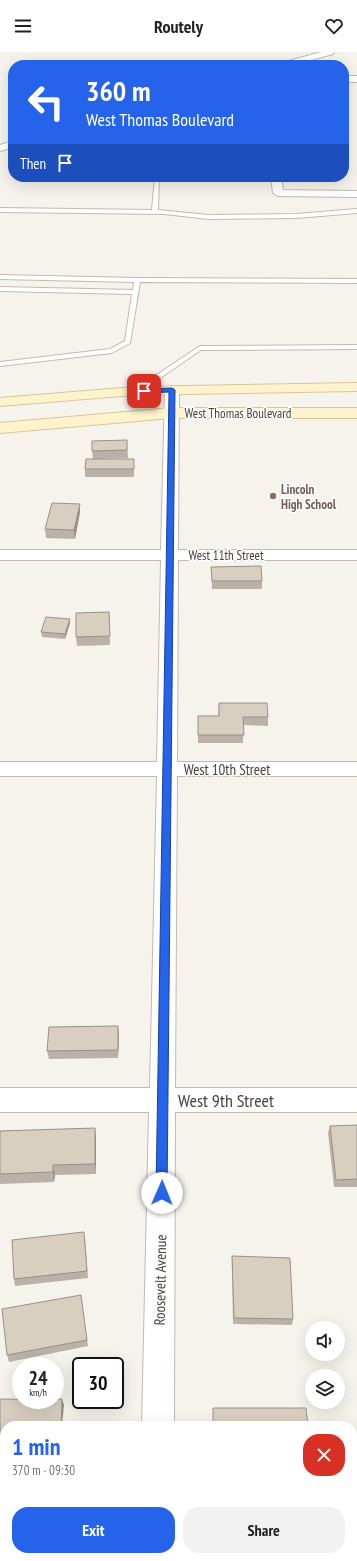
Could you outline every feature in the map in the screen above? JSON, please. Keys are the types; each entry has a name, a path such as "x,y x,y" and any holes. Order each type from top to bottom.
{"street":[{"path":"302,60 330,52"},
{"path":"277,182 278,194 357,194"},
{"name":"West Thomas Boulevard","path":"0,402 163,390 357,387"},
{"name":"Roosevelt Avenue","path":"158,1421 171,413 163,390"},
{"name":"West Thomas Boulevard","path":"0,428 171,413 357,413"},
{"name":"West 11th Street","path":"0,555 357,555"},
{"name":"West 10th Street","path":"0,769 357,768"},
{"name":"West 9th Street","path":"0,1100 357,1100"}],"lane":[{"path":"155,212 157,182"},
{"path":"0,210 155,212 208,217 289,216 357,211"},
{"path":"0,277 137,280 357,281"},
{"path":"0,364 112,351 128,342 137,280"},
{"path":"0,290 135,292"},
{"path":"163,390 157,377 200,348 357,347"}],"building":[{"path":"127,440 127,450 92,451 92,441"},
{"path":"86,459 134,459 134,469 85,469"},
{"path":"52,503 80,504 74,530 45,529"},
{"path":"261,566 262,581 212,581 211,567"},
{"path":"109,612 110,636 76,637 76,613"},
{"path":"46,617 70,619 65,634 41,632"},
{"path":"219,703 267,703 268,717 243,717 244,735 198,735 198,716 219,716"},
{"path":"118,1026 118,1050 47,1051 49,1027"},
{"path":"357,1125 357,1179 336,1180 330,1126"},
{"path":"95,1128 95,1164 53,1165 53,1172 0,1174 0,1131"},
{"path":"84,1232 87,1271 14,1279 12,1240"},
{"path":"232,1256 290,1258 293,1319 234,1318"},
{"path":"81,1295 87,1340 7,1355 2,1309"},
{"path":"0,1399 12,1399 12,1409 62,1409 61,1421 0,1421"},
{"path":"213,1408 305,1408 307,1421 213,1421"}],"place":[{"name":"Lincoln High School","path":"273,496"}],"route":[{"path":"144,391 172,390 162,1193"}]}
